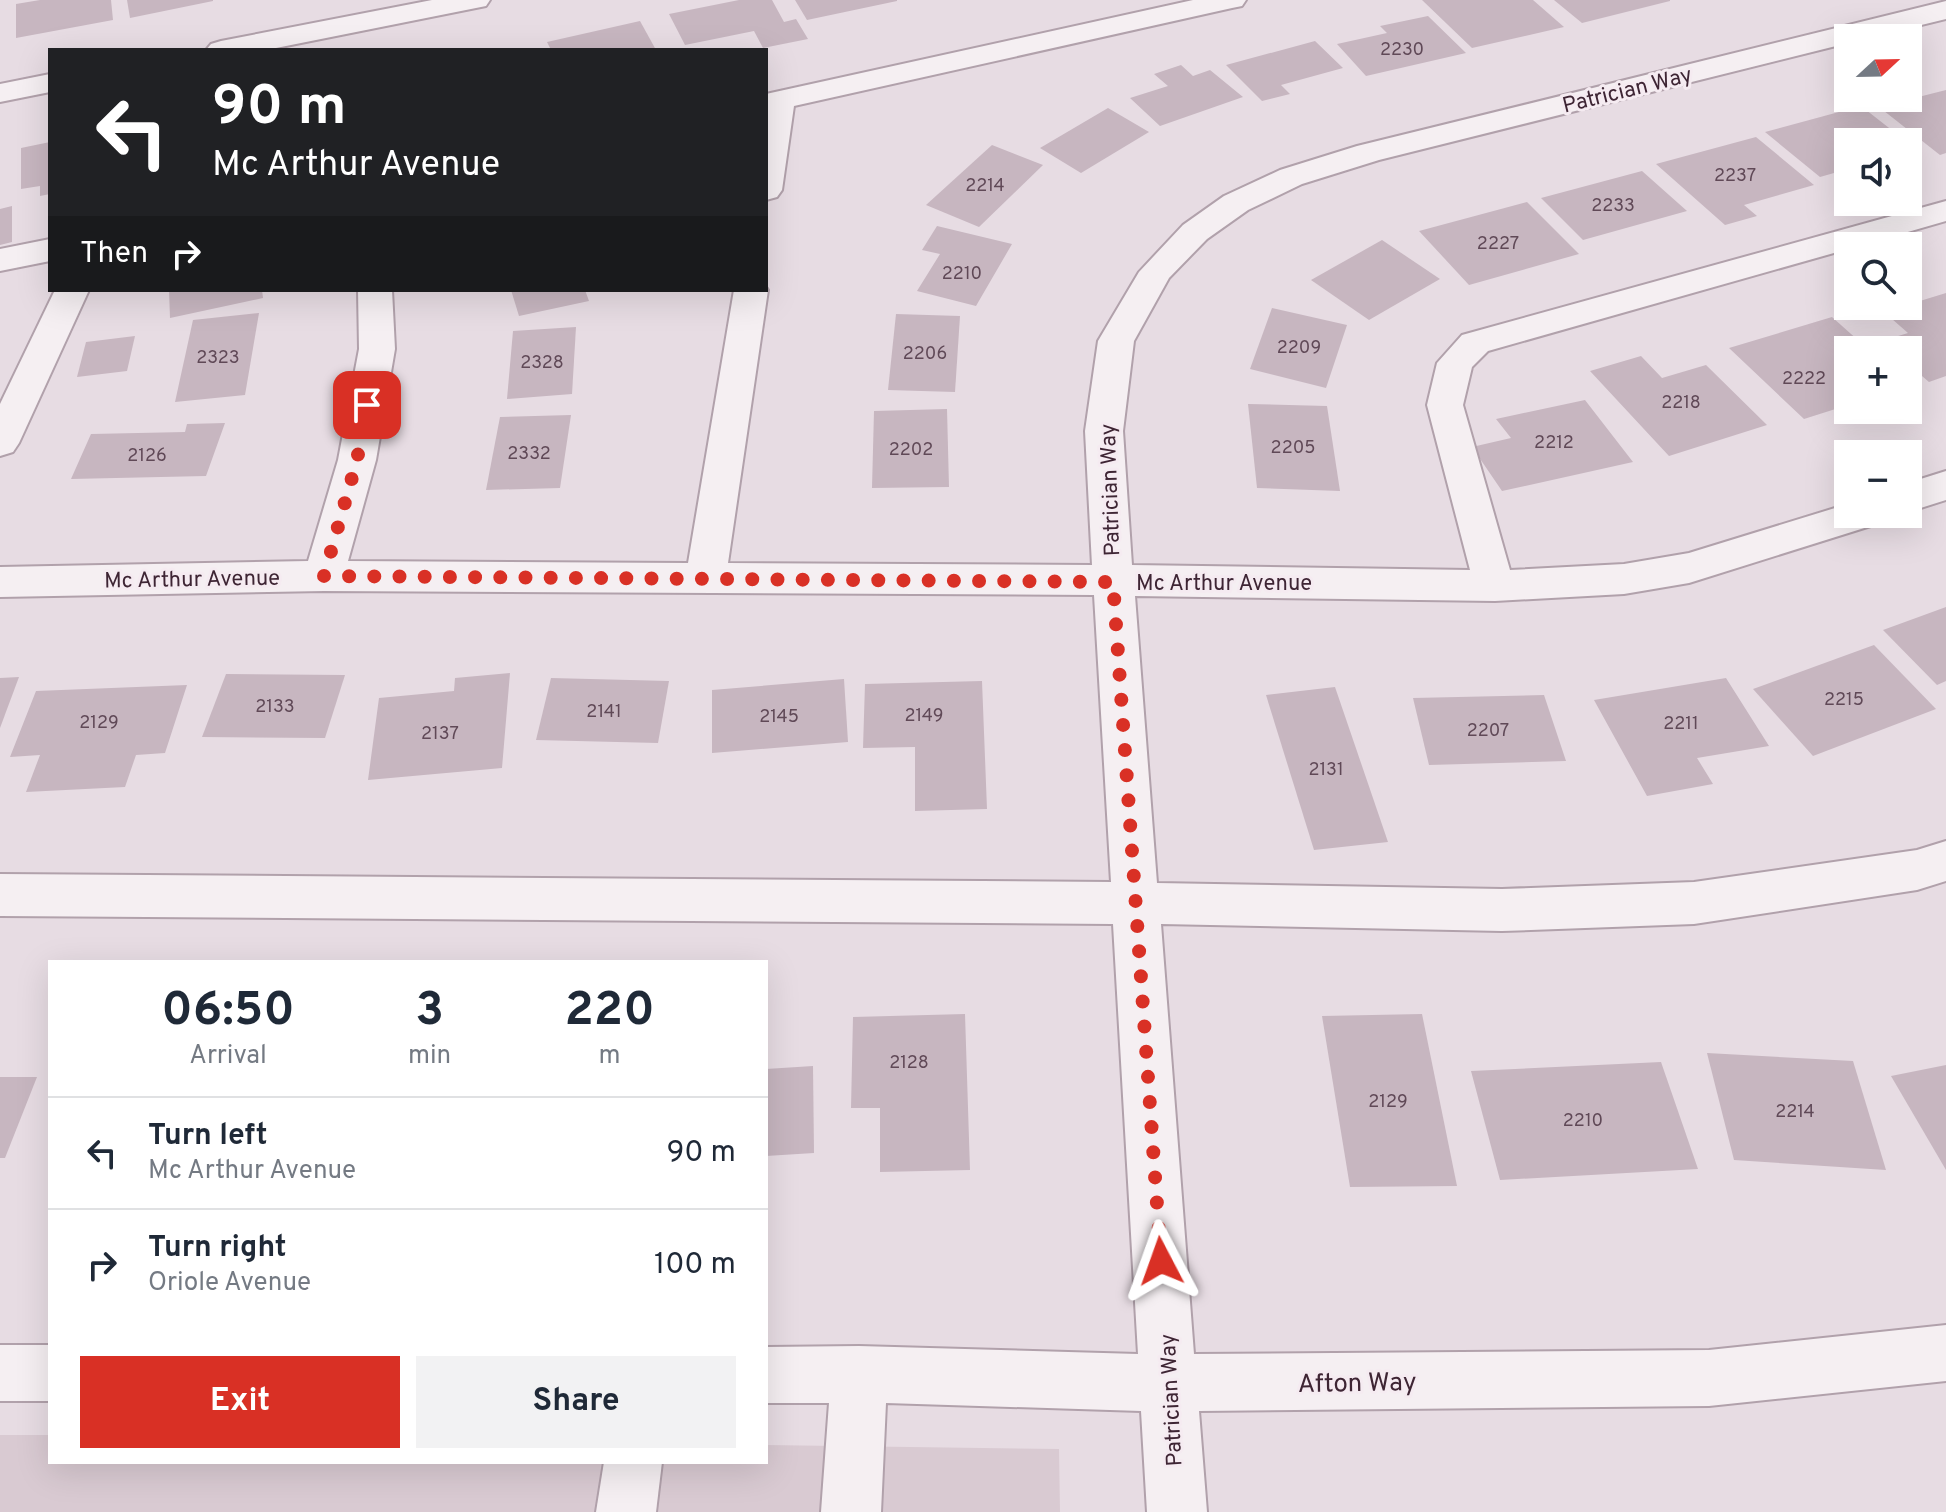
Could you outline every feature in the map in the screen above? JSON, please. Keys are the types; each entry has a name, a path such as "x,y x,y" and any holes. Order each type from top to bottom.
{"street":[{"path":"231,48 476,0"},
{"path":"768,165 773,101 1232,0"},
{"name":"Patrician Way","path":"1177,1512 1171,1383 1104,431 1116,341 1156,272 1195,232 1236,203 1291,177 1368,153 1946,10"},
{"path":"0,93 48,83"},
{"path":"1495,586 1477,530 1445,405 1455,363 1475,343 1946,211"},
{"path":"0,260 48,250"},
{"path":"0,443 71,292"},
{"path":"324,576 360,446 377,349 375,292"},
{"path":"706,577 751,292"},
{"path":"1922,493 1946,485"},
{"name":"Mc Arthur Avenue","path":"0,582 324,576 706,577 1291,581 1495,586 1624,579 1689,568 1834,523"},
{"path":"0,895 1136,903 1502,910 1694,903 1917,870 1946,861"},
{"name":"Afton Way","path":"768,1375 859,1374 1171,1383 1709,1378 1946,1353"},
{"path":"0,1373 48,1373"},
{"path":"851,1512 859,1374"},
{"path":"626,1512 633,1464"}],"shaded area":[{"path":"0,1435 48,1435 48,1464 768,1464 768,1445 1059,1449 1060,1512 0,1512"}],"building":[{"path":"40,0 111,0 113,20 16,38 16,4"},
{"path":"127,0 213,0 213,1 130,18"},
{"path":"739,0 772,0 784,22 796,19 808,39 763,48 754,31 685,45 669,14"},
{"path":"795,0 897,0 897,1 807,20"},
{"path":"1422,0 1533,0 1564,27 1472,48"},
{"path":"1554,0 1670,0 1670,1 1582,23"},
{"path":"1428,16 1466,53 1366,76 1337,44 1387,33 1380,26"},
{"path":"640,21 655,48 550,48 547,42"},
{"path":"1315,41 1343,68 1281,85 1290,94 1262,101 1226,65"},
{"path":"1181,65 1193,76 1210,70 1243,97 1160,126 1130,98 1168,86 1154,74"},
{"path":"1946,90 1946,153 1940,155 1922,141 1922,128 1906,128 1885,112 1922,112 1922,96"},
{"path":"1108,108 1149,132 1081,173 1040,148"},
{"path":"1839,112 1869,112 1889,128 1834,128 1834,173 1820,177 1765,132"},
{"path":"1756,137 1814,185 1744,205 1757,216 1725,225 1656,164"},
{"path":"48,142 48,194 40,196 40,186 21,189 21,148"},
{"path":"992,145 1043,165 979,227 926,205"},
{"path":"1642,171 1687,211 1583,240 1541,198"},
{"path":"1527,202 1579,254 1469,285 1419,231"},
{"path":"12,206 12,242 0,245 0,209"},
{"path":"937,226 1012,244 976,306 917,291 940,254 922,250"},
{"path":"1382,240 1440,279 1369,320 1311,280"},
{"path":"169,292 262,292 263,298 170,318"},
{"path":"512,292 586,292 589,301 519,316"},
{"path":"1946,293 1946,376 1929,382 1922,376 1922,336 1898,336 1908,333 1893,320 1922,320 1922,300"},
{"path":"1272,308 1347,325 1326,388 1250,369"},
{"path":"259,313 245,395 175,402 193,320"},
{"path":"896,314 960,316 955,392 888,390"},
{"path":"1832,317 1853,336 1834,336 1834,409 1804,419 1729,348"},
{"path":"576,327 572,394 507,399 513,331"},
{"path":"135,336 127,371 77,377 86,342"},
{"path":"1641,356 1662,378 1706,365 1767,425 1669,456 1590,371"},
{"path":"1585,400 1633,462 1502,491 1472,447 1511,438 1496,419"},
{"path":"1248,404 1327,406 1340,491 1257,488"},
{"path":"947,409 949,487 872,488 874,411"},
{"path":"571,415 560,488 486,490 500,417"},
{"path":"225,423 206,476 71,479 91,434 185,432 187,424"},
{"path":"1946,607 1946,681 1937,685 1883,630"},
{"path":"1874,645 1936,709 1813,756 1753,689"},
{"path":"510,673 502,768 368,780 379,698 454,691 455,678"},
{"path":"226,674 345,675 325,738 202,737"},
{"path":"19,677 0,728 0,678"},
{"path":"551,678 669,681 658,743 536,740"},
{"path":"1726,678 1769,746 1697,758 1713,784 1647,796 1594,700"},
{"path":"844,679 848,742 712,753 712,690"},
{"path":"982,681 987,809 915,811 915,747 863,748 865,684"},
{"path":"187,685 165,753 136,755 125,787 26,792 40,755 10,757 36,691"},
{"path":"1335,687 1388,842 1314,850 1266,695"},
{"path":"1544,695 1566,761 1429,765 1413,698"},
{"path":"965,1014 970,1170 880,1172 880,1108 851,1108 853,1017"},
{"path":"1422,1014 1457,1186 1350,1187 1322,1016"},
{"path":"1707,1053 1853,1061 1886,1170 1734,1160"},
{"path":"1661,1062 1698,1169 1500,1180 1471,1071"},
{"path":"1946,1065 1946,1170 1891,1076"},
{"path":"813,1066 814,1153 768,1156 768,1069"},
{"path":"0,1077 37,1077 5,1158 0,1158"}],"route":[{"path":"367,405 357,460 324,576 1113,582 1161,1261"}]}
